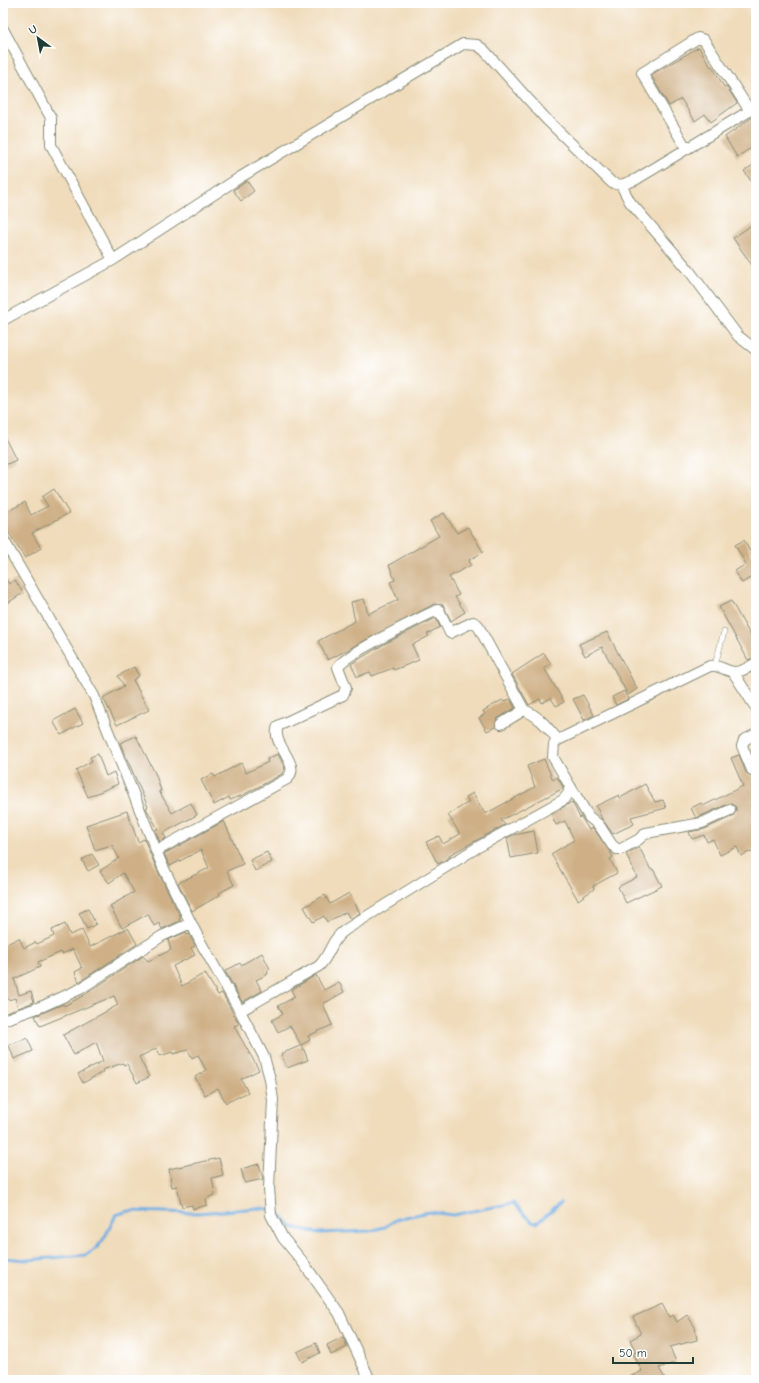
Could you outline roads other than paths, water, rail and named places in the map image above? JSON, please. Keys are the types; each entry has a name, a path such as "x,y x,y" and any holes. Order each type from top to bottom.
{"street":[{"path":"3,29 51,118 51,145 113,260"},
{"path":"3,320 113,260 239,178 463,44 477,45 484,50 547,120 612,183 621,185 635,180 753,109 704,40 698,38 645,69 642,73 686,148"},
{"path":"621,185 628,199 688,269 738,336 756,350"},
{"path":"3,539 94,696 156,851 191,922 264,1057 270,1079 273,1100 269,1188 271,1215 283,1238 302,1261 339,1313 370,1380"},
{"path":"156,851 291,776 292,769 276,736 278,726 343,695 346,688 338,667 342,662 437,610 439,610 450,632 473,622 477,624 524,710 533,714 544,723 558,740"},
{"path":"730,810 702,823 650,832 621,849 617,849 612,845 599,825 589,817 570,786 553,757 554,744 558,740 715,665 733,672 740,671 756,663"},
{"path":"733,672 756,708"},
{"path":"501,724 524,710"},
{"path":"752,770 742,746 744,740 756,734"},
{"path":"240,1011 319,966 326,960 336,936 478,847 563,800 568,794 570,786"},
{"path":"3,1020 43,1006 80,989 162,936 191,922"}],"lane":[{"path":"715,665 724,632"}],"waterway":[{"path":"3,1258 28,1260 85,1255 100,1244 116,1215 128,1211 199,1213 259,1208 276,1210 292,1227 319,1233 370,1231 385,1227 397,1219 429,1212 453,1215 513,1203 532,1222 537,1223 561,1202"}]}
